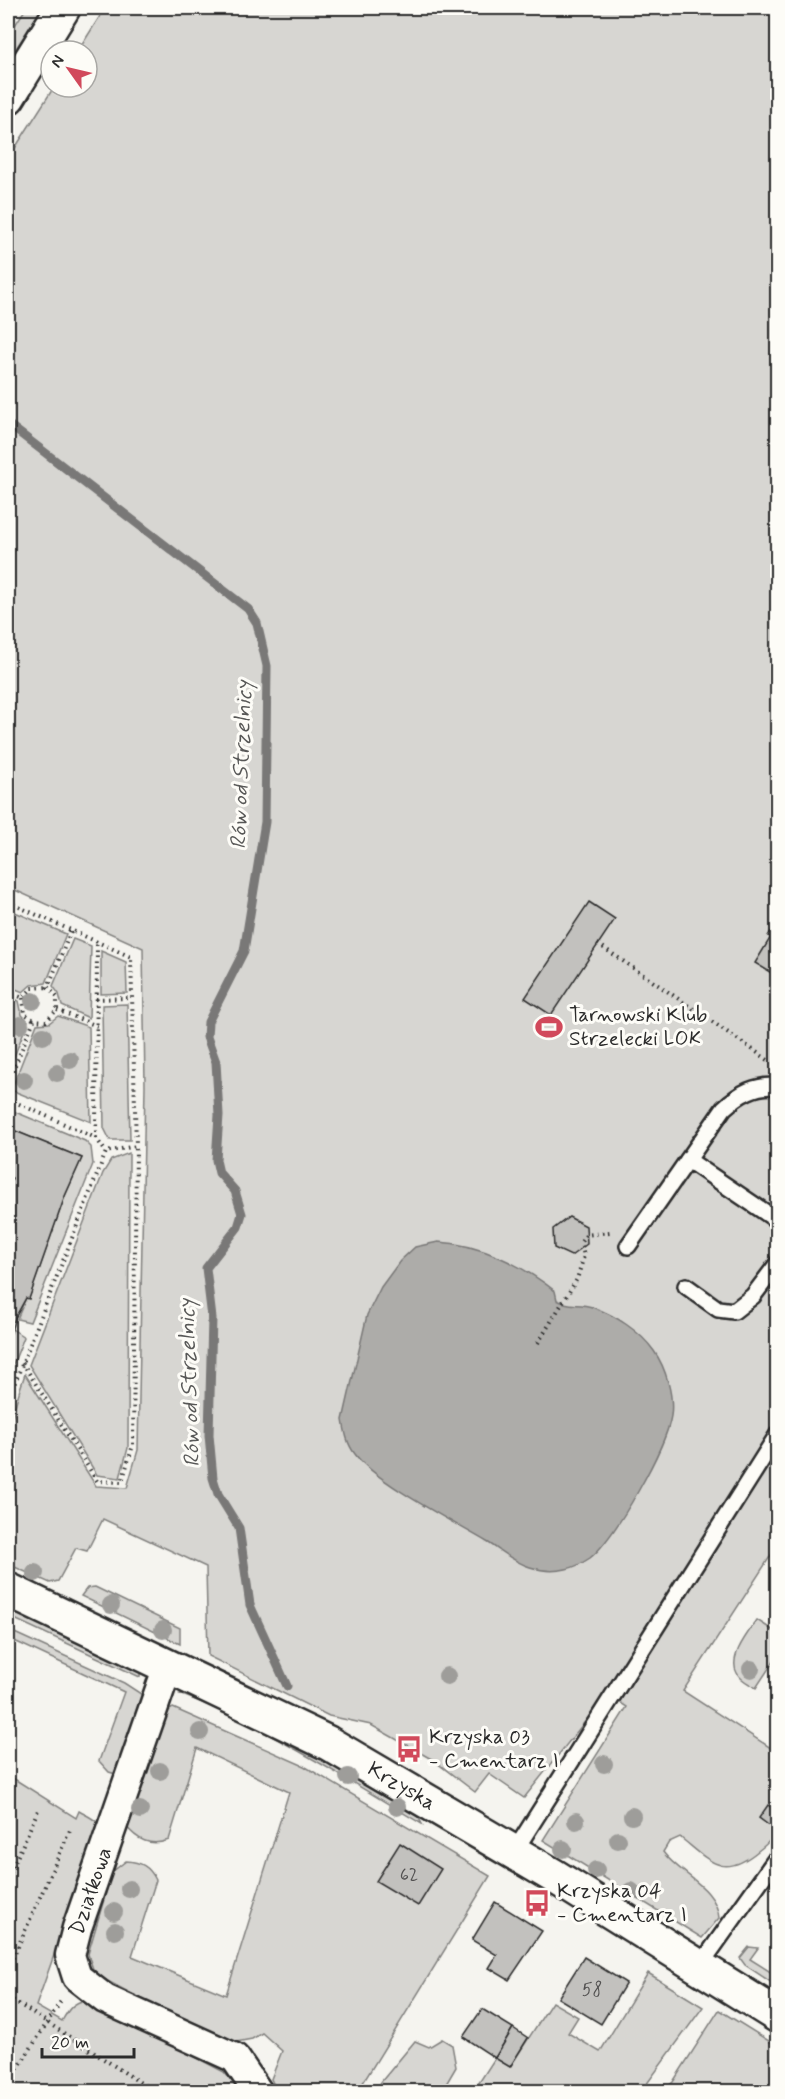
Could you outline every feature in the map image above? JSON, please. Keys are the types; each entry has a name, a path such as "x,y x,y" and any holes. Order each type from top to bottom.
{"street":[{"path":"8,97 63,8"},
{"name":"Krzyska","path":"8,1590 328,1743 514,1852 777,2016"},
{"name":"Działkowa","path":"77,1977 70,1955 77,1928 168,1666"},
{"path":"77,1977 105,1999 235,2058 258,2091"}],"lane":[{"path":"628,1246 724,1108 739,1094 759,1086 777,1086"},
{"path":"688,1160 777,1221"},
{"path":"686,1286 718,1309 735,1311 753,1296 777,1263"},
{"path":"514,1852 777,1434"},
{"path":"699,1967 777,1856"}],"path":[{"path":"8,902 130,957 136,1146 133,1445 123,1482 97,1481 22,1362"},
{"path":"48,987 71,931"},
{"path":"96,1138 97,942"},
{"path":"598,944 777,1067"},
{"path":"48,987 57,997 57,1010 46,1021 34,1020 25,1014 23,998 32,988 48,987"},
{"path":"8,992 23,998"},
{"path":"96,999 131,998"},
{"path":"57,1010 97,1026"},
{"path":"8,1082 34,1020"},
{"path":"8,1099 96,1138 106,1152"},
{"path":"106,1152 136,1146"},
{"path":"8,1400 106,1152"},
{"path":"538,1342 577,1279 584,1256 581,1242 586,1235"},
{"path":"8,1878 39,1808"},
{"path":"8,1969 71,1828"},
{"path":"8,2084 77,1977"},
{"path":"8,1997 146,2089 155,2091"}],"shaded area":[{"path":"26,8 42,8 8,61 8,36"},
{"path":"105,8 777,8 777,1546 683,1691 777,1752 778,1808 777,1826 773,1837 746,1860 735,1865 726,1866 709,1860 680,1837 669,1842 663,1852 705,1889 717,1907 719,1918 702,1938 543,1840 627,1707 607,1694 524,1798 489,1774 475,1792 433,1760 371,1725 329,1716 208,1656 206,1567 103,1519 87,1551 76,1548 58,1581 50,1583 8,1564 8,1491 12,1479 8,1441 13,1412 25,1374 96,1486 127,1488 138,1450 145,1086 143,948 8,887 8,159 46,99 99,99 99,39 86,39"},
{"path":"8,909 66,934 46,983 31,985 23,992 8,986"},
{"path":"73,939 91,946 89,1018 62,1006 59,994 53,986"},
{"path":"101,951 126,962 127,993 101,994"},
{"path":"8,996 19,1001 22,1015 28,1021 8,1072"},
{"path":"127,1004 130,1140 110,1140 104,1128 102,1005"},
{"path":"58,1016 89,1027 91,1122 11,1090 37,1024 49,1023"},
{"path":"13,1111 85,1141 91,1147 93,1164 30,1322 17,1319 26,1298 29,1298 65,1196 82,1158 8,1128 8,1117"},
{"path":"129,1153 128,1448 120,1478 97,1475 29,1365 103,1173 111,1160"},
{"path":"438,1242 469,1247 500,1258 529,1273 555,1291 557,1300 592,1307 609,1314 634,1330 654,1351 662,1366 668,1382 672,1408 660,1449 638,1492 612,1532 590,1558 575,1566 548,1571 519,1563 397,1489 365,1465 348,1442 343,1420 367,1315 381,1287 400,1261 415,1247"},
{"path":"12,1329 24,1337 8,1377 8,1341"},
{"path":"95,1587 180,1628 180,1644 81,1596 87,1588"},
{"path":"8,1604 140,1671 140,1677 8,1616"},
{"path":"757,1620 777,1633 777,1656 756,1688 740,1678 735,1667 735,1660 740,1645"},
{"path":"8,1630 124,1683 141,1694 144,1704 116,1774 109,1772 99,1761 124,1692 8,1638"},
{"path":"186,1692 317,1753 416,1813 422,1824 273,1737 243,1721 180,1694"},
{"path":"173,1708 304,1766 490,1876 358,2091 277,2091 271,2079 282,2051 262,2033 252,2039 226,2044 102,1978 93,1969 88,1954 112,1872 126,1861 136,1862 147,1868 156,1880 132,1956 226,1995 289,1792 197,1748 169,1840 156,1843 144,1841 134,1835 125,1825 166,1712"},
{"path":"8,1775 76,1818 79,1811 92,1818 101,1827 103,1836 54,1955 36,2006 62,2021 71,2007 86,2000 224,2072 240,2091 8,2091"},
{"path":"749,1947 758,1948 750,1959 777,1976 777,1986 745,1965 740,1958"},
{"path":"648,1973 703,2007 646,2085 638,2091 473,2092 495,2058 510,2067 552,2002 578,2017 568,2033 600,2052"},
{"path":"719,2010 777,2046 777,2091 663,2091 673,2082"},
{"path":"442,2039 452,2045 456,2067 442,2091 377,2091 381,2082 415,2041 429,2047"}],"building":[{"path":"589,902 615,919 551,1015 525,998"},
{"path":"778,921 778,977 755,963"},
{"path":"8,1128 82,1158 65,1196 29,1299 26,1298 15,1318 8,1341 8,1189 12,1178 8,1176"},
{"path":"569,1217 586,1226 587,1244 571,1256 554,1248 553,1229"},
{"path":"768,1805 778,1811 778,1819 771,1827 759,1818"},
{"path":"400,1843 441,1869 418,1906 376,1881"},
{"path":"495,1902 542,1931 509,1980 489,1968 497,1955 472,1940"},
{"path":"584,1957 626,1983 601,2024 558,1998"},
{"path":"482,2009 513,2028 495,2058 463,2037"},
{"path":"513,2028 528,2038 510,2067 495,2058"}],"waterway":[{"name":"Rów od Strzelnicy","path":"8,424 248,609 257,623 267,666 265,822 244,951 208,1022 207,1037 216,1062 219,1115 216,1160 219,1173 235,1191 242,1214 238,1227 206,1268 212,1318 209,1435 213,1478 218,1494 239,1528 250,1605 287,1686"}],"place":[{"name":"Tarnowski Klub Strzelecki LOK","path":"549,1027"},
{"name":"Krzyska 03 - Cmentarz I","path":"409,1749"},
{"name":"Krzyska 04 - Cmentarz I","path":"537,1903"}]}
